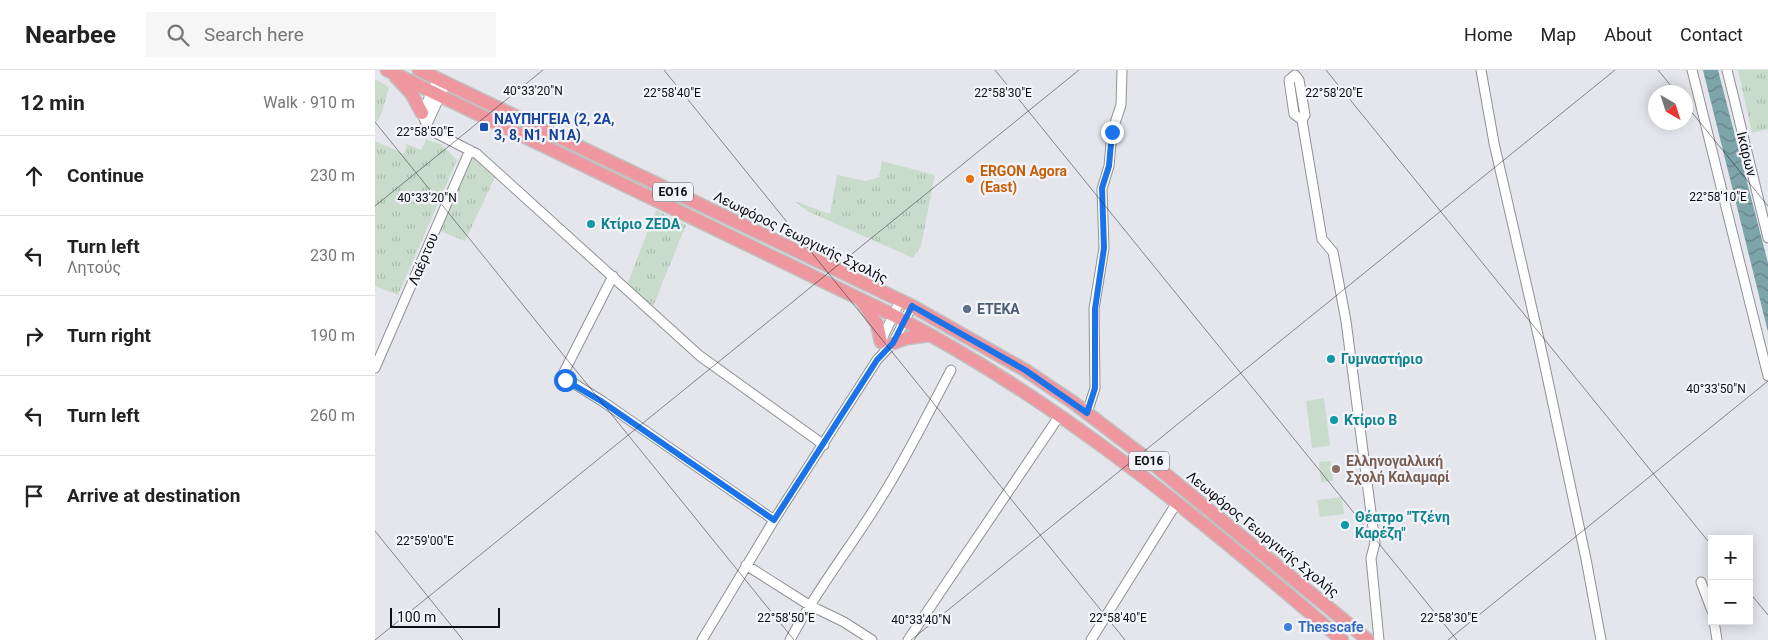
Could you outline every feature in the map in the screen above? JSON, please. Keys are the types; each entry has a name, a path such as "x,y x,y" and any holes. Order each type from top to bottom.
{"main road":[{"name":"Λεωφόρος Γεωργικής Σχολής","path":"419,70 906,304 1025,370 1087,413 1211,510 1368,640"},
{"name":"ΕΟ16","path":"390,72 899,318 1008,380 1060,415 1176,504 1343,640"},
{"path":"390,72 411,92 422,113"},
{"path":"859,299 875,318 887,342 931,335"}],"street":[{"path":"1087,413 1095,388 1095,309 1104,248 1102,188 1109,166 1112,132 1121,104 1122,70"},
{"path":"1481,70 1494,143 1587,559 1601,640"},
{"path":"1692,70 1768,376"},
{"name":"Ικάρων","path":"1727,70 1768,238"},
{"path":"442,81 422,113 426,126 431,131 470,150 483,159 701,356 823,444"},
{"path":"426,126 436,93"},
{"path":"1302,120 1322,239 1333,252 1350,344 1375,543 1371,558 1379,640"},
{"name":"Λαέρτου","path":"375,368 470,150"},
{"path":"613,276 561,376 601,401 774,520"},
{"path":"702,640 774,520 877,360 906,304"},
{"path":"899,318 906,304"},
{"path":"790,640 809,604 825,585 882,497 951,370"},
{"path":"908,640 1060,415"},
{"path":"1091,640 1176,504"},
{"path":"747,565 809,604 844,622 872,640"},
{"path":"1701,582 1708,600"},
{"path":"1715,625 1717,640"}],"green space":[{"path":"1738,70 1768,70 1768,129 1752,133"},
{"path":"375,79 389,87 381,115 375,125"},
{"path":"426,140 441,144 457,160 398,295 375,286 375,141 404,154 407,144 421,150"},
{"path":"471,155 496,175 465,241 440,231"},
{"path":"882,161 935,175 921,246 913,258 807,211 794,201 830,214 837,175 866,181 879,177"},
{"path":"656,210 686,225 652,309 627,285"},
{"path":"1324,398 1330,446 1312,448 1306,401"},
{"path":"1331,461 1333,481 1321,482 1319,462"},
{"path":"1342,497 1344,514 1320,517 1317,500"}],"water":[{"path":"1703,70 1718,70 1768,263 1768,332"}],"place":[{"name":"ΝΑΥΠΗΓΕΙΑ (2, 2Α, 3, 8, Ν1, Ν1Α)","path":"484,127"},
{"name":"ERGON Agora (East)","path":"970,179"},
{"name":"Κτίριο ZEDA","path":"591,224"},
{"name":"ΕΤΕΚΑ","path":"967,309"},
{"name":"Γυμναστήριο","path":"1331,359"},
{"name":"Κτίριο Β","path":"1334,420"},
{"name":"Ελληνογαλλική Σχολή Καλαμαρί","path":"1336,469"},
{"name":"Θέατρο \"Τζένη Καρέζη\"","path":"1345,525"},
{"name":"Thesscafe","path":"1288,627"}],"route":[{"path":"565,380 601,401 774,520 877,360 893,343 912,306 1043,381 1087,413 1095,388 1095,309 1104,248 1102,188 1109,166 1112,132"}]}
